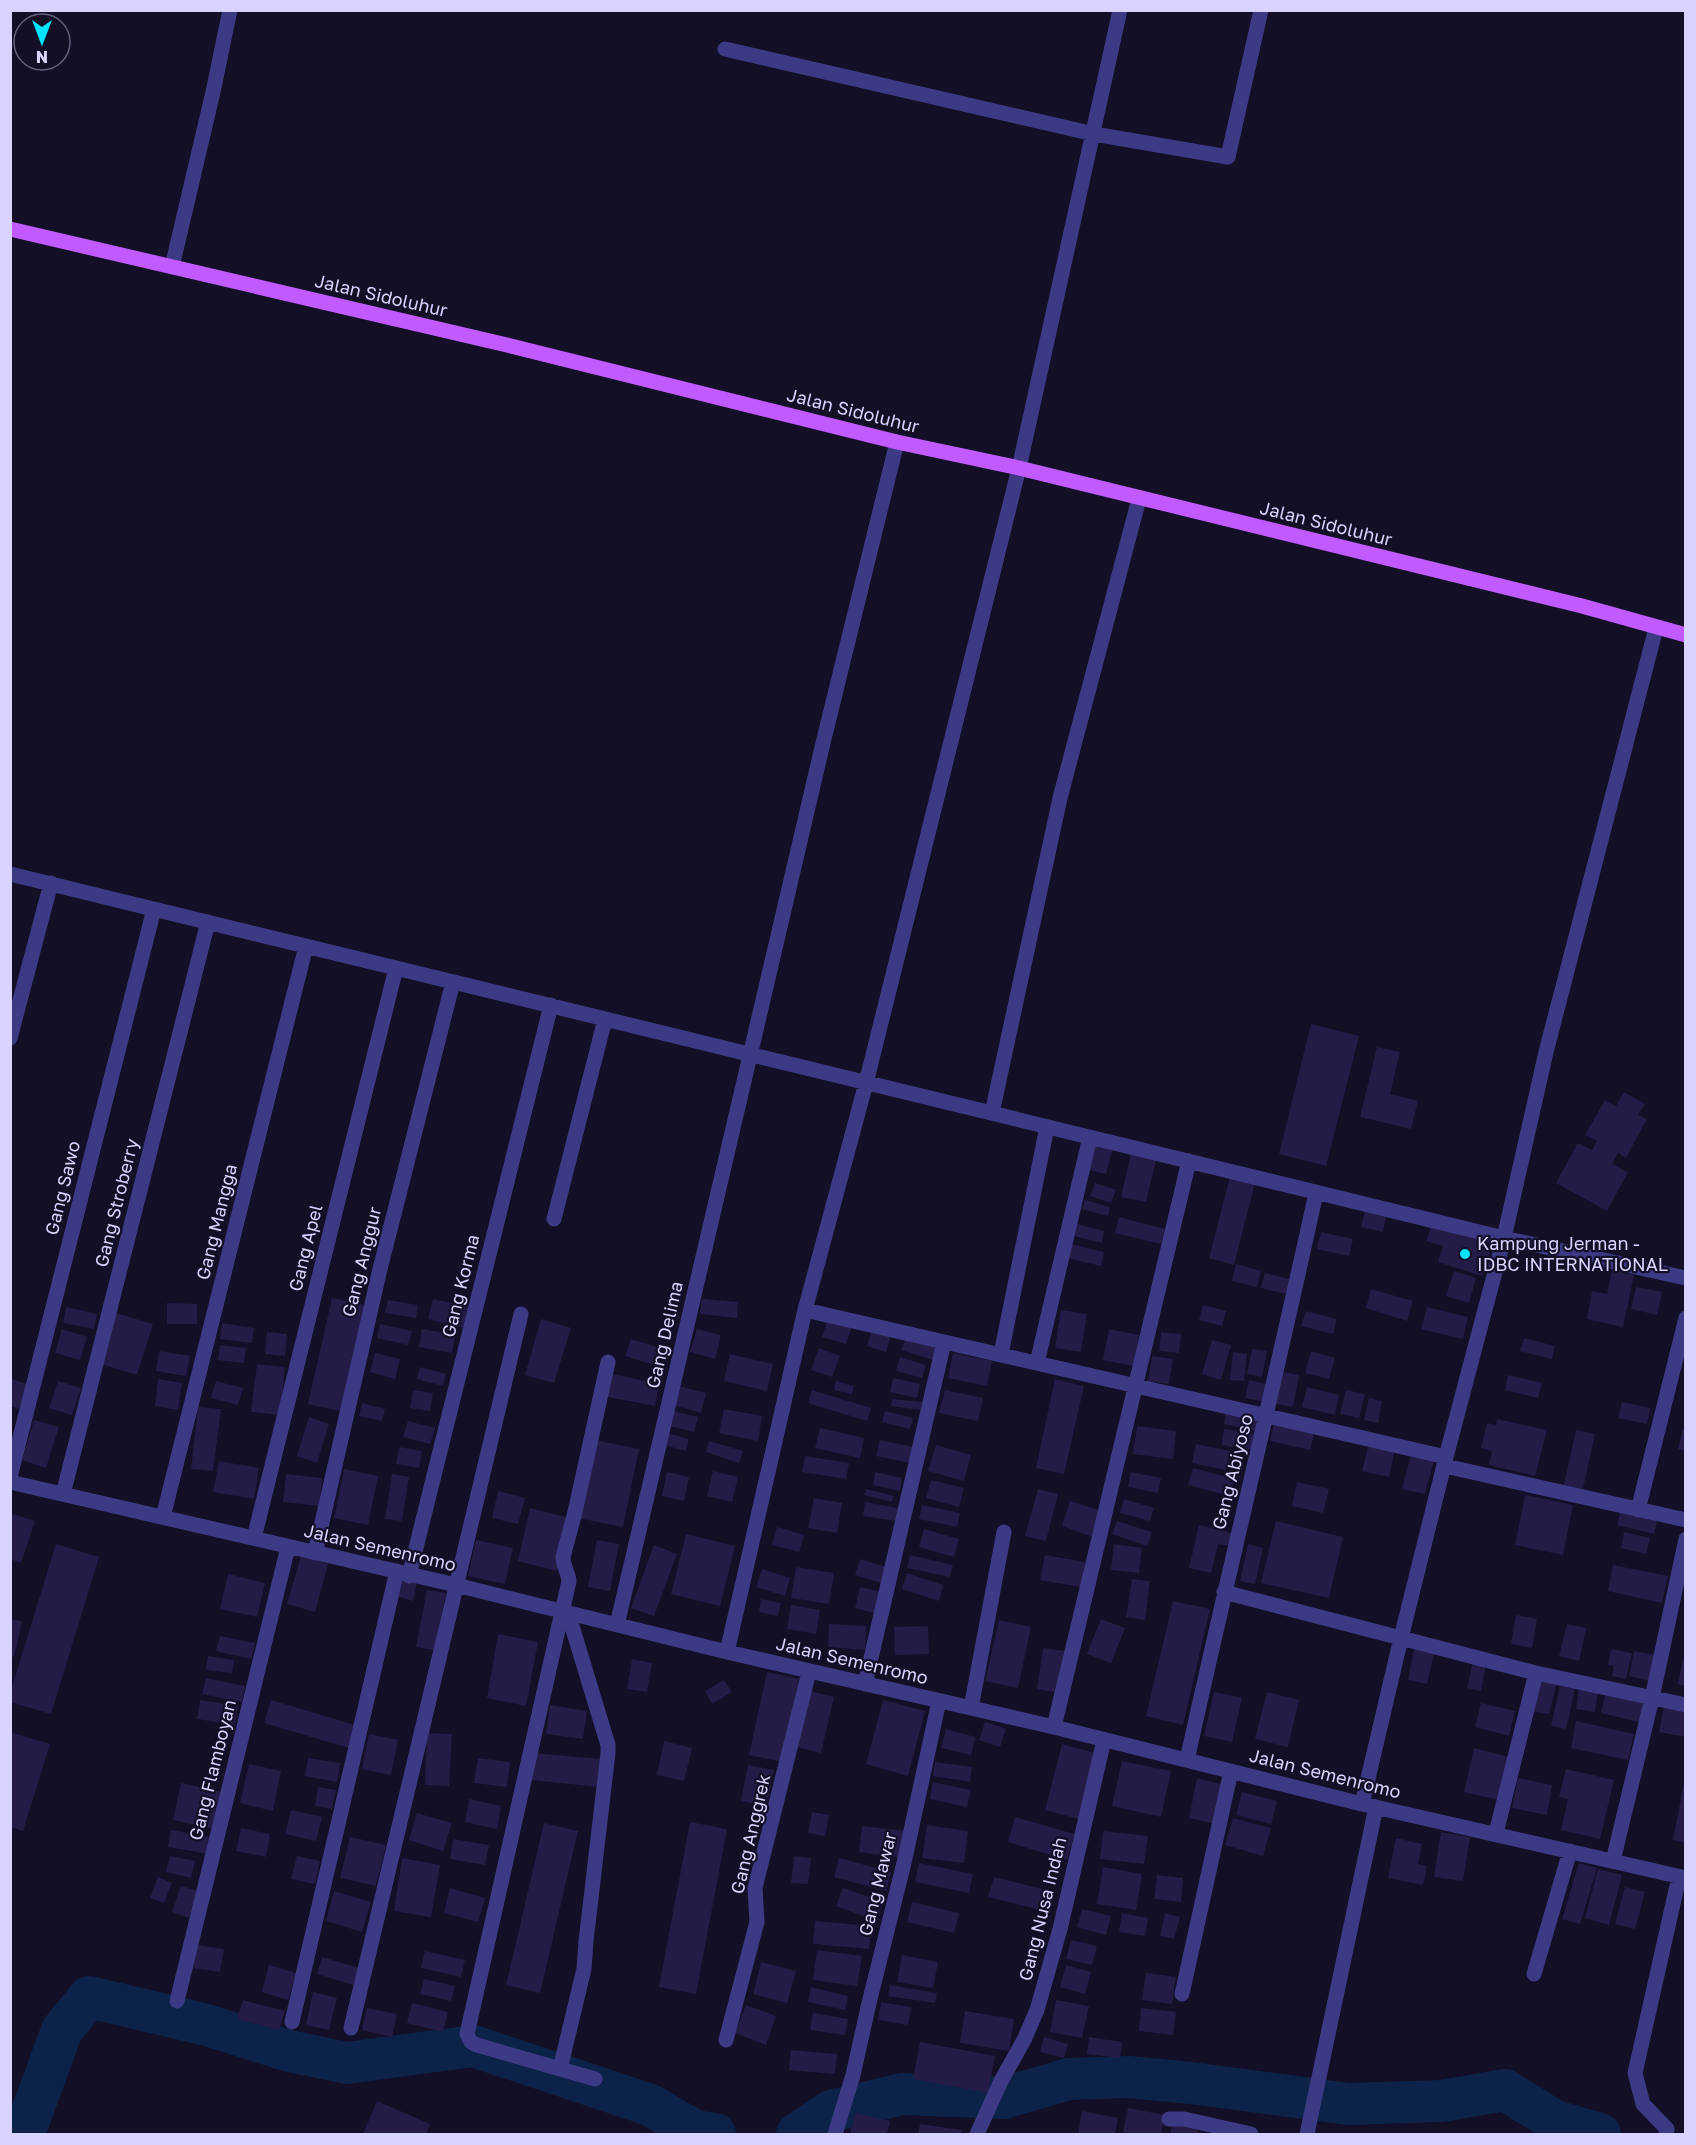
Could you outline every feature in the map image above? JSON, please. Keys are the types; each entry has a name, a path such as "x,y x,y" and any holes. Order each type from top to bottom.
{"main road":[{"name":"Jalan Sidoluhur","path":"10,229 507,345 897,442 1019,468 1582,606 1686,635"}],"street":[{"path":"172,267 230,10"},
{"path":"727,1652 805,1310 866,1083 1019,468 1120,10"},
{"path":"725,49 1094,134 1228,157 1261,10"},
{"name":"Gang Delima","path":"617,1625 750,1054 897,442"},
{"path":"992,1113 1060,798 1139,499"},
{"path":"1311,2134 1310,2115 1401,1638 1504,1238 1549,1040 1656,628"},
{"path":"10,873 1316,1193 1686,1278"},
{"path":"10,1038 51,883"},
{"name":"Gang Sawo","path":"10,1480 154,909"},
{"name":"Gang Stroberry","path":"63,1494 208,922"},
{"name":"Gang Mangga","path":"163,1517 306,946"},
{"name":"Gang Apel","path":"254,1538 396,968"},
{"name":"Gang Anggur","path":"315,1553 380,1269 453,982"},
{"name":"Gang Korma","path":"292,2022 403,1573 551,1005"},
{"path":"554,1219 605,1019"},
{"path":"1000,1354 1047,1127"},
{"path":"1037,1363 1090,1137"},
{"path":"1054,1727 1189,1161"},
{"name":"Gang Abiyoso","path":"1186,1760 1267,1416 1316,1193"},
{"path":"805,1310 1267,1416 1638,1510 1686,1520"},
{"path":"351,2028 521,1314"},
{"path":"1638,1510 1686,1318"},
{"path":"865,1684 944,1342"},
{"path":"595,2079 477,2045 471,2042 467,2034 565,1612 569,1581 563,1557 608,1362"},
{"name":"Jalan Semenromo","path":"10,1480 456,1585 809,1672 1054,1727 1369,1805 1682,1877"},
{"path":"971,1708 1004,1532"},
{"path":"1613,1861 1652,1698 1686,1539"},
{"name":"Gang Flamboyan","path":"177,2001 288,1547"},
{"path":"1224,1592 1536,1673 1686,1706"},
{"path":"560,2068 585,1959 608,1753 608,1745 565,1612"},
{"name":"Gang Anggrek","path":"726,2040 757,1922 755,1888 809,1672"},
{"path":"1496,1833 1536,1673"},
{"name":"Gang Mawar","path":"837,2127 853,2075 904,1863 939,1701"},
{"name":"Gang Nusa Indah","path":"978,2132 1037,2010 1060,1929 1104,1740"},
{"path":"1182,1994 1231,1771"},
{"path":"1534,1974 1570,1851"},
{"path":"1667,2132 1643,2104 1635,2073 1682,1877"},
{"path":"1169,2119 1184,2119 1251,2134"}],"building":[{"path":"1311,1024 1359,1036 1326,1166 1279,1154"},
{"path":"1377,1047 1400,1052 1390,1094 1418,1101 1411,1129 1360,1117"},
{"path":"1624,1092 1645,1104 1638,1115 1647,1119 1626,1158 1618,1153 1612,1164 1628,1172 1607,1211 1556,1183 1578,1143 1592,1150 1597,1141 1585,1135 1605,1100 1616,1106"},
{"path":"1096,1143 1113,1147 1106,1174 1089,1170"},
{"path":"1131,1154 1156,1160 1146,1202 1121,1197"},
{"path":"1230,1177 1255,1183 1234,1265 1209,1258"},
{"path":"1095,1183 1116,1190 1111,1203 1090,1196"},
{"path":"1085,1200 1110,1207 1108,1216 1082,1209"},
{"path":"1366,1207 1387,1213 1383,1232 1361,1227"},
{"path":"1119,1217 1165,1229 1161,1244 1115,1233"},
{"path":"1077,1224 1104,1231 1102,1243 1074,1236"},
{"name":"Kampung Jerman - IDBC INTERNATIONAL","path":"1432,1224 1493,1244 1482,1276 1438,1262 1443,1246 1426,1241"},
{"path":"1321,1232 1353,1239 1349,1256 1317,1249"},
{"path":"1071,1244 1104,1252 1101,1266 1067,1258"},
{"path":"1236,1264 1261,1271 1257,1287 1232,1281"},
{"path":"1612,1270 1634,1275 1623,1327 1587,1319 1592,1291 1607,1294"},
{"path":"1454,1271 1476,1278 1469,1303 1446,1296"},
{"path":"1265,1273 1294,1280 1290,1295 1261,1288"},
{"path":"1636,1287 1662,1292 1657,1315 1631,1309"},
{"path":"1371,1289 1413,1301 1407,1321 1366,1308"},
{"path":"332,1298 369,1306 344,1412 308,1404"},
{"path":"433,1299 469,1307 464,1328 428,1319"},
{"path":"702,1299 738,1302 737,1318 700,1314"},
{"path":"388,1300 418,1305 416,1318 385,1313"},
{"path":"167,1303 197,1304 197,1324 167,1324"},
{"path":"1203,1305 1226,1311 1222,1326 1199,1320"},
{"path":"66,1307 97,1314 94,1329 63,1323"},
{"path":"1427,1307 1468,1317 1463,1339 1421,1329"},
{"path":"1061,1310 1087,1314 1081,1352 1055,1348"},
{"path":"1306,1311 1337,1319 1333,1334 1301,1326"},
{"path":"116,1313 153,1324 137,1375 101,1364"},
{"path":"541,1319 571,1328 554,1383 525,1375"},
{"path":"828,1319 852,1326 846,1344 822,1337"},
{"path":"222,1323 254,1328 252,1343 220,1339"},
{"path":"380,1324 412,1331 408,1345 377,1338"},
{"path":"62,1329 87,1337 80,1360 55,1353"},
{"path":"422,1329 455,1335 452,1353 419,1347"},
{"path":"697,1329 721,1335 715,1359 690,1352"},
{"path":"1109,1329 1139,1335 1133,1366 1103,1360"},
{"path":"872,1330 891,1335 886,1352 867,1346"},
{"path":"267,1332 287,1334 285,1356 265,1354"},
{"path":"1161,1332 1181,1334 1179,1353 1159,1351"},
{"path":"906,1338 940,1349 936,1361 901,1350"},
{"path":"1524,1338 1555,1346 1552,1359 1520,1351"},
{"path":"631,1339 663,1349 657,1366 625,1356"},
{"path":"1212,1340 1231,1345 1221,1380 1202,1374"},
{"path":"220,1345 246,1348 244,1363 218,1360"},
{"path":"819,1348 840,1356 832,1377 811,1370"},
{"path":"1252,1349 1267,1351 1262,1377 1247,1374"},
{"path":"159,1351 190,1356 186,1376 156,1371"},
{"path":"1311,1351 1335,1358 1329,1379 1305,1373"},
{"path":"1233,1352 1247,1354 1244,1381 1230,1380"},
{"path":"375,1353 400,1359 395,1379 370,1372"},
{"path":"953,1353 992,1361 987,1386 948,1378"},
{"path":"730,1354 773,1364 767,1391 724,1381"},
{"path":"1152,1356 1173,1359 1169,1384 1148,1381"},
{"path":"900,1357 926,1365 922,1378 896,1371"},
{"path":"257,1364 285,1367 280,1415 251,1412"},
{"path":"420,1367 446,1374 443,1386 417,1379"},
{"path":"1283,1372 1299,1375 1293,1407 1276,1404"},
{"path":"608,1373 659,1384 655,1406 603,1396"},
{"path":"1508,1375 1542,1383 1538,1398 1505,1390"},
{"path":"10,1378 29,1385 19,1409 10,1406"},
{"path":"893,1378 920,1384 917,1398 890,1392"},
{"path":"158,1379 182,1383 178,1410 155,1406"},
{"path":"1055,1379 1084,1386 1064,1474 1036,1468"},
{"path":"1249,1380 1270,1385 1266,1402 1245,1398"},
{"path":"58,1381 81,1388 72,1415 49,1408"},
{"path":"216,1381 243,1388 238,1405 211,1398"},
{"path":"836,1381 854,1386 852,1394 834,1390"},
{"path":"678,1386 706,1393 701,1413 673,1405"},
{"path":"1307,1387 1339,1395 1335,1415 1302,1407"},
{"path":"413,1390 433,1393 430,1411 410,1408"},
{"path":"812,1390 871,1408 867,1421 808,1403"},
{"path":"945,1390 983,1398 978,1421 939,1413"},
{"path":"1346,1390 1365,1394 1359,1418 1340,1414"},
{"path":"1369,1398 1382,1401 1378,1423 1364,1420"},
{"path":"892,1399 922,1402 921,1410 891,1406"},
{"path":"1622,1402 1650,1408 1647,1424 1618,1418"},
{"path":"362,1403 385,1409 382,1421 359,1416"},
{"path":"198,1407 221,1409 213,1471 191,1469"},
{"path":"724,1409 762,1416 758,1441 719,1433"},
{"path":"673,1411 698,1417 694,1432 669,1426"},
{"path":"885,1411 913,1418 910,1429 882,1422"},
{"path":"1226,1411 1258,1418 1255,1431 1224,1424"},
{"path":"309,1417 329,1424 317,1463 297,1456"},
{"path":"1497,1419 1547,1430 1535,1476 1489,1465 1492,1451 1481,1448 1487,1423 1496,1425"},
{"path":"34,1420 59,1427 46,1468 22,1460"},
{"path":"1275,1420 1315,1430 1310,1450 1270,1441"},
{"path":"408,1421 435,1428 430,1444 403,1437"},
{"path":"1137,1426 1176,1431 1173,1459 1133,1454"},
{"path":"820,1428 864,1438 860,1458 815,1448"},
{"path":"1224,1429 1256,1434 1253,1450 1222,1445"},
{"path":"1683,1429 1686,1430 1686,1451 1678,1449"},
{"path":"1576,1430 1595,1434 1583,1489 1564,1485"},
{"path":"667,1433 689,1439 686,1451 664,1445"},
{"path":"594,1440 639,1449 623,1527 578,1518"},
{"path":"880,1440 914,1447 910,1463 876,1456"},
{"path":"709,1441 743,1451 739,1463 706,1452"},
{"path":"1369,1443 1395,1449 1389,1477 1362,1471"},
{"path":"1196,1444 1230,1451 1226,1470 1192,1463"},
{"path":"936,1445 971,1455 964,1481 928,1471"},
{"path":"399,1447 422,1451 419,1468 396,1464"},
{"path":"1411,1455 1434,1460 1425,1494 1402,1489"},
{"path":"805,1456 849,1463 846,1479 802,1472"},
{"path":"219,1461 259,1468 254,1499 213,1492"},
{"path":"1193,1468 1234,1479 1230,1496 1188,1485"},
{"path":"344,1469 378,1476 368,1525 334,1518"},
{"path":"713,1471 738,1477 732,1502 707,1496"},
{"path":"667,1472 689,1477 684,1501 662,1496"},
{"path":"875,1472 902,1478 900,1491 873,1485"},
{"path":"1131,1472 1161,1478 1158,1493 1128,1487"},
{"path":"286,1474 322,1478 319,1506 283,1502"},
{"path":"392,1474 409,1477 402,1521 385,1519"},
{"path":"931,1480 964,1488 959,1507 926,1498"},
{"path":"1297,1482 1329,1489 1323,1513 1292,1506"},
{"path":"866,1489 894,1496 892,1502 864,1495"},
{"path":"1038,1489 1058,1494 1046,1541 1025,1536"},
{"path":"498,1491 525,1498 518,1524 492,1518"},
{"path":"1525,1495 1573,1505 1563,1555 1515,1545"},
{"path":"814,1498 842,1503 837,1533 808,1528"},
{"path":"1124,1499 1154,1508 1150,1521 1120,1513"},
{"path":"1070,1501 1105,1512 1096,1538 1062,1526"},
{"path":"865,1502 898,1508 896,1521 863,1516"},
{"path":"922,1505 960,1513 957,1527 919,1519"},
{"path":"530,1508 570,1518 557,1571 518,1561"},
{"path":"1621,1509 1658,1517 1654,1534 1617,1525"},
{"path":"10,1513 35,1521 21,1563 10,1559"},
{"path":"1117,1521 1152,1532 1147,1546 1112,1534"},
{"path":"1276,1521 1343,1537 1329,1598 1261,1583"},
{"path":"1199,1525 1232,1533 1229,1546 1218,1544 1211,1573 1189,1568"},
{"path":"777,1527 804,1535 799,1552 772,1545"},
{"path":"924,1529 959,1539 954,1557 919,1547"},
{"path":"1624,1532 1650,1538 1646,1554 1621,1548"},
{"path":"686,1534 735,1546 720,1606 671,1594"},
{"path":"476,1540 513,1548 505,1584 468,1576"},
{"path":"597,1540 619,1544 610,1591 588,1587"},
{"path":"56,1544 99,1557 51,1714 10,1702 10,1693"},
{"path":"1114,1544 1142,1548 1139,1573 1111,1570"},
{"path":"1248,1544 1263,1548 1255,1584 1240,1581"},
{"path":"654,1545 677,1554 654,1616 631,1608"},
{"path":"910,1555 953,1565 950,1577 907,1568"},
{"path":"1045,1555 1085,1562 1081,1587 1040,1580"},
{"path":"301,1556 328,1564 315,1612 287,1604"},
{"path":"860,1559 886,1567 881,1583 855,1575"},
{"path":"1613,1565 1668,1576 1662,1603 1608,1591"},
{"path":"796,1567 834,1573 829,1604 791,1598"},
{"path":"762,1569 790,1578 785,1596 756,1587"},
{"path":"907,1573 943,1585 939,1601 902,1589"},
{"path":"228,1574 265,1583 257,1617 220,1609"},
{"path":"403,1579 417,1582 413,1601 399,1597"},
{"path":"1132,1579 1150,1581 1145,1620 1126,1617"},
{"path":"860,1587 883,1592 877,1614 855,1608"},
{"path":"427,1590 446,1593 434,1650 416,1647"},
{"path":"761,1599 781,1603 778,1616 759,1612"},
{"path":"1173,1601 1210,1609 1183,1725 1146,1716"},
{"path":"791,1605 820,1610 816,1634 787,1629"},
{"path":"1516,1615 1537,1619 1532,1648 1511,1644"},
{"path":"10,1619 22,1621 14,1657 10,1656"},
{"path":"1101,1619 1125,1628 1111,1663 1087,1654"},
{"path":"999,1620 1031,1627 1018,1688 985,1681"},
{"path":"829,1624 866,1626 865,1650 828,1647"},
{"path":"1567,1624 1586,1628 1579,1661 1559,1656"},
{"path":"928,1626 929,1654 895,1655 894,1627"},
{"path":"498,1634 538,1642 526,1706 487,1698"},
{"path":"220,1636 255,1643 251,1659 216,1651"},
{"path":"1415,1644 1435,1648 1427,1684 1408,1680"},
{"path":"1043,1648 1064,1651 1059,1693 1037,1689"},
{"path":"1611,1649 1632,1653 1626,1679 1612,1676 1614,1666 1608,1665"},
{"path":"1634,1651 1655,1655 1650,1681 1629,1676"},
{"path":"208,1656 234,1660 232,1673 206,1670"},
{"path":"632,1659 652,1663 647,1692 627,1689"},
{"path":"1683,1660 1686,1661 1686,1686 1678,1684"},
{"path":"1473,1662 1486,1665 1481,1691 1467,1688"},
{"path":"767,1672 799,1679 782,1762 749,1755"},
{"path":"206,1678 245,1686 242,1702 202,1694"},
{"path":"1538,1678 1557,1682 1549,1714 1530,1711"},
{"path":"724,1680 732,1692 712,1704 705,1691"},
{"path":"1560,1686 1575,1689 1566,1729 1551,1726"},
{"path":"1579,1688 1598,1691 1595,1712 1576,1709"},
{"path":"810,1691 834,1697 821,1753 797,1747"},
{"path":"1606,1691 1648,1701 1642,1723 1601,1713"},
{"path":"1214,1692 1242,1698 1232,1742 1204,1736"},
{"path":"1267,1692 1299,1700 1288,1747 1255,1739"},
{"path":"200,1700 238,1706 235,1725 197,1719"},
{"path":"271,1700 355,1725 349,1748 264,1723"},
{"path":"883,1700 925,1711 908,1776 866,1764"},
{"path":"1481,1703 1515,1711 1509,1736 1475,1727"},
{"path":"550,1705 587,1711 583,1739 546,1734"},
{"path":"1664,1706 1686,1710 1686,1737 1659,1732"},
{"path":"1576,1721 1634,1734 1628,1760 1571,1748"},
{"path":"985,1722 1006,1729 1000,1747 979,1740"},
{"path":"946,1729 975,1737 971,1755 941,1748"},
{"path":"13,1733 50,1744 23,1831 10,1827 10,1740"},
{"path":"427,1733 452,1734 449,1786 425,1785"},
{"path":"369,1734 398,1740 391,1775 362,1769"},
{"path":"664,1741 692,1748 684,1781 657,1775"},
{"path":"1062,1744 1099,1754 1083,1820 1045,1810"},
{"path":"1474,1748 1509,1757 1499,1800 1464,1792"},
{"path":"534,1753 601,1759 599,1787 531,1780"},
{"path":"308,1758 340,1763 337,1782 305,1776"},
{"path":"478,1758 510,1762 507,1787 474,1783"},
{"path":"1122,1761 1171,1771 1161,1817 1112,1806"},
{"path":"935,1762 972,1767 970,1782 933,1776"},
{"path":"249,1764 281,1771 273,1811 240,1803"},
{"path":"748,1765 774,1770 767,1806 741,1801"},
{"path":"1566,1769 1614,1780 1600,1839 1561,1830 1568,1799 1559,1797"},
{"path":"1197,1778 1224,1785 1215,1824 1189,1818"},
{"path":"1518,1778 1552,1785 1547,1815 1512,1808"},
{"path":"933,1782 971,1790 967,1807 930,1799"},
{"path":"181,1783 222,1792 214,1829 173,1820"},
{"path":"1684,1783 1686,1783 1686,1843 1673,1840"},
{"path":"318,1787 336,1790 332,1809 315,1806"},
{"path":"1242,1792 1277,1801 1271,1824 1236,1815"},
{"path":"469,1799 501,1806 497,1829 465,1822"},
{"path":"291,1810 322,1817 316,1841 285,1834"},
{"path":"812,1812 829,1815 825,1836 808,1833"},
{"path":"417,1813 452,1823 443,1851 409,1840"},
{"path":"1015,1817 1074,1834 1067,1860 1008,1842"},
{"path":"1233,1818 1271,1828 1263,1856 1225,1845"},
{"path":"690,1822 727,1829 696,1994 659,1987"},
{"path":"544,1823 578,1831 540,1993 506,1985"},
{"path":"927,1825 968,1831 964,1863 922,1858"},
{"path":"862,1826 906,1831 903,1858 859,1852"},
{"path":"241,1828 270,1834 266,1857 236,1851"},
{"path":"171,1830 211,1837 209,1854 168,1847"},
{"path":"1103,1831 1148,1836 1144,1864 1100,1859"},
{"path":"1441,1832 1470,1837 1463,1881 1434,1877"},
{"path":"350,1837 386,1845 376,1886 340,1878"},
{"path":"1396,1838 1422,1844 1418,1864 1427,1866 1423,1885 1388,1878"},
{"path":"453,1839 489,1845 485,1865 450,1859"},
{"path":"170,1856 195,1861 191,1878 166,1872"},
{"path":"297,1856 320,1861 315,1884 291,1879"},
{"path":"794,1856 811,1858 808,1884 791,1883"},
{"path":"402,1858 440,1865 431,1917 394,1911"},
{"path":"839,1858 891,1872 886,1891 834,1877"},
{"path":"919,1863 973,1874 969,1893 915,1882"},
{"path":"1579,1863 1597,1868 1580,1924 1562,1919"},
{"path":"1103,1867 1142,1874 1136,1910 1097,1904"},
{"path":"1598,1869 1622,1875 1609,1925 1585,1918"},
{"path":"1157,1875 1183,1878 1181,1902 1154,1899"},
{"path":"158,1877 172,1883 164,1903 150,1898"},
{"path":"994,1877 1050,1891 1045,1911 988,1897"},
{"path":"181,1886 198,1891 189,1918 172,1912"},
{"path":"1625,1887 1645,1892 1635,1929 1615,1924"},
{"path":"450,1888 485,1898 478,1922 444,1913"},
{"path":"843,1888 883,1902 877,1921 836,1906"},
{"path":"334,1891 371,1902 362,1932 326,1921"},
{"path":"912,1902 959,1913 954,1933 907,1922"},
{"path":"1082,1909 1111,1916 1106,1935 1077,1927"},
{"path":"1122,1913 1148,1918 1145,1936 1119,1932"},
{"path":"1165,1913 1180,1917 1174,1939 1160,1936"},
{"path":"815,1921 871,1926 869,1949 813,1944"},
{"path":"1071,1940 1097,1946 1092,1965 1066,1959"},
{"path":"197,1945 224,1949 220,1972 193,1968"},
{"path":"817,1950 862,1956 857,1986 813,1980"},
{"path":"425,1951 465,1960 461,1977 421,1968"},
{"path":"902,1955 938,1962 933,1988 897,1982"},
{"path":"322,1957 359,1968 353,1985 317,1974"},
{"path":"761,1962 796,1971 787,2003 753,1994"},
{"path":"269,1965 296,1973 288,2000 262,1992"},
{"path":"1066,1965 1091,1972 1085,1994 1060,1987"},
{"path":"1146,1973 1176,1977 1172,2004 1142,2000"},
{"path":"424,1979 455,1986 451,2001 420,1994"},
{"path":"890,1985 937,1993 935,2003 888,1996"},
{"path":"811,1987 848,1996 845,2010 808,2002"},
{"path":"313,1992 337,1998 329,2030 306,2025"},
{"path":"243,2000 285,2011 279,2030 237,2019"},
{"path":"1056,2000 1089,2006 1082,2038 1050,2032"},
{"path":"881,2002 911,2007 908,2025 878,2020"},
{"path":"412,2003 448,2012 443,2032 407,2023"},
{"path":"746,2005 776,2016 766,2045 735,2033"},
{"path":"367,2008 397,2014 392,2037 362,2030"},
{"path":"1141,2008 1176,2012 1173,2035 1139,2031"},
{"path":"965,2011 1014,2019 1009,2051 960,2043"},
{"path":"813,2013 848,2019 845,2035 810,2030"},
{"path":"1044,2037 1068,2044 1064,2058 1040,2052"},
{"path":"1089,2037 1122,2042 1120,2058 1087,2054"},
{"path":"920,2042 995,2056 988,2093 913,2079"},
{"path":"791,2050 837,2054 835,2074 789,2070"},
{"path":"377,2101 430,2124 426,2134 363,2134"},
{"path":"1128,2108 1165,2115 1161,2134 1123,2132"},
{"path":"1082,2111 1118,2118 1115,2134 1078,2134"},
{"path":"855,2113 890,2121 887,2134 850,2134"},
{"path":"1173,2122 1198,2129 1197,2134 1170,2134"},
{"path":"920,2124 962,2130 961,2134 918,2134"}],"waterway":[{"path":"24,2134 62,2030 89,1997 207,2025 289,2051 347,2063 473,2046 650,2105 695,2131 715,2134"},
{"path":"797,2134 831,2111 902,2094 1004,2098 1069,2079 1129,2077 1349,2104 1441,2101 1505,2090 1555,2121 1600,2134"}],"place":[{"name":"Kampung Jerman - IDBC INTERNATIONAL","path":"1465,1254"}]}
